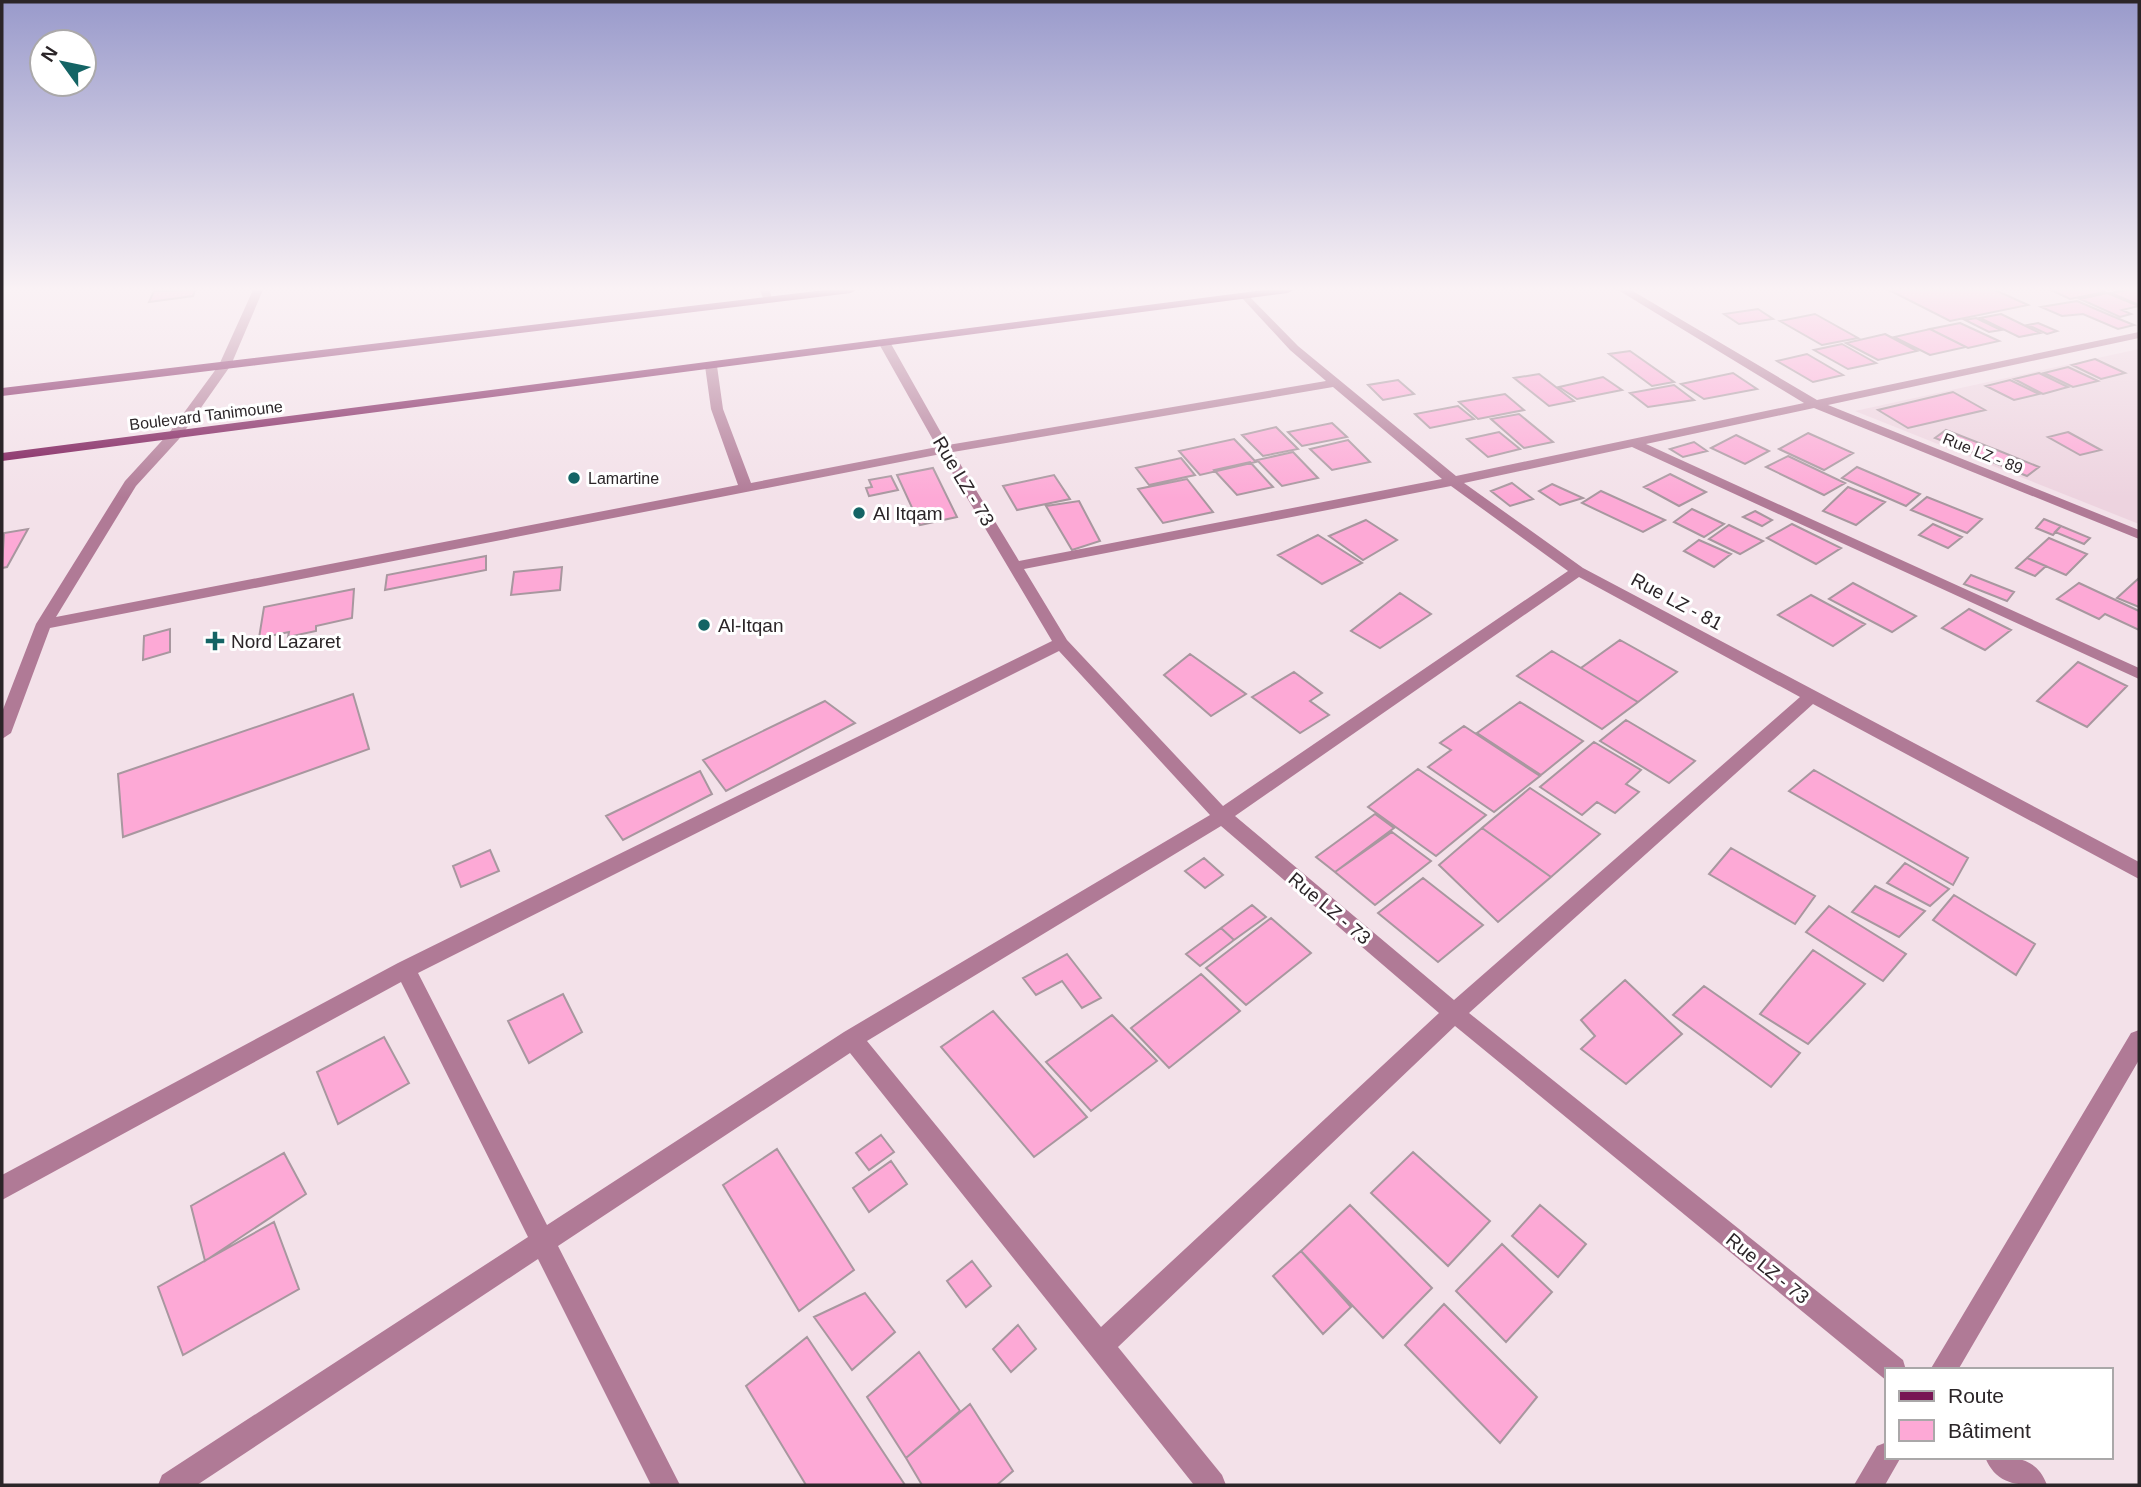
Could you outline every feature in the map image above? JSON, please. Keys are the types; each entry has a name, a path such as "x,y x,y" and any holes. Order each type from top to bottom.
{"main road":[{"path":"2,392 268,359"},
{"name":"Boulevard Tanimoune","path":"2,457 759,359"}],"street":[{"path":"2,733 44,624 130,484 174,436 227,359"},
{"name":"Rue LZ - 73","path":"893,359 1061,643 1222,816 1454,1013 1891,1368"},
{"name":"Rue LZ - 81","path":"1308,359 1453,481 1578,571 2139,871"},
{"name":"Rue LZ - 89","path":"1740,359 1813,403 2139,535"},
{"path":"1015,566 1453,481 2022,359"},
{"path":"711,366 717,409 746,488"},
{"path":"44,624 945,449 1336,383"},
{"path":"1634,443 2139,674"},
{"path":"172,1485 852,1040 1222,816 1578,571"},
{"path":"2,1188 405,969 1061,643"},
{"path":"1101,1345 1454,1013 1813,695"},
{"path":"405,969 666,1485"},
{"path":"852,1040 1212,1485"},
{"path":"1944,1368 2139,1040"},
{"path":"1868,1485 1885,1459"},
{"path":"2001,1459 2033,1485"}],"shaded area":[{"path":"2091,359 2139,359 2139,524 1855,411"}],"building":[{"path":"1616,359 1642,359 1674,382 1652,386"},
{"path":"1816,359 1843,375 1813,382 1777,361"},
{"path":"1831,359 1870,359 1876,363 1848,369"},
{"path":"2096,359 2125,373 2101,379 2072,365"},
{"path":"2068,367 2098,381 2073,387 2044,373"},
{"path":"1733,373 1757,389 1704,399 1681,384"},
{"path":"2039,373 2068,387 2043,394 2014,379"},
{"path":"1539,374 1574,401 1549,406 1514,378"},
{"path":"1603,377 1622,390 1577,399 1559,387"},
{"path":"1398,380 1414,394 1383,400 1368,385"},
{"path":"2010,380 2039,394 2014,400 1986,386"},
{"path":"1674,385 1694,400 1648,407 1630,393"},
{"path":"1953,392 1985,410 1908,428 1878,410"},
{"path":"1505,394 1524,410 1478,419 1459,402"},
{"path":"1458,406 1474,419 1430,428 1415,414"},
{"path":"1519,414 1553,442 1524,448 1491,419"},
{"path":"1332,423 1347,437 1302,446 1288,432"},
{"path":"1276,427 1298,449 1263,456 1242,435"},
{"path":"1946,430 1997,450 1987,458 1935,438"},
{"path":"1499,432 1520,449 1488,457 1467,439"},
{"path":"2068,432 2101,450 2080,455 2048,437"},
{"path":"1808,433 1853,453 1824,470 1779,449"},
{"path":"1736,435 1769,451 1745,464 1711,448"},
{"path":"1234,439 1256,462 1200,475 1179,451"},
{"path":"1348,440 1370,462 1332,470 1310,449"},
{"path":"1694,442 1707,451 1683,457 1670,449"},
{"path":"1997,450 2039,467 2027,476 1985,459"},
{"path":"1293,452 1318,478 1282,486 1257,460"},
{"path":"1788,456 1845,483 1824,495 1766,467"},
{"path":"1181,458 1195,475 1149,485 1136,468"},
{"path":"1250,462 1273,487 1237,495 1214,470"},
{"path":"1857,467 1920,494 1906,506 1842,478"},
{"path":"933,468 957,517 920,525 897,475"},
{"path":"1670,474 1706,492 1679,506 1644,487"},
{"path":"1054,475 1070,499 1017,510 1003,486"},
{"path":"891,476 898,490 869,496 866,488 872,487 869,480"},
{"path":"1187,479 1213,512 1163,523 1138,489"},
{"path":"1512,483 1533,499 1510,506 1491,491"},
{"path":"1552,484 1583,498 1560,505 1539,491"},
{"path":"1848,487 1885,502 1856,525 1823,511"},
{"path":"1601,491 1665,520 1643,532 1582,503"},
{"path":"1927,497 1982,519 1967,533 1911,510"},
{"path":"1079,501 1100,541 1072,550 1046,506"},
{"path":"1692,509 1724,524 1704,537 1674,522"},
{"path":"1755,511 1772,520 1762,526 1743,517"},
{"path":"2044,519 2061,526 2053,535 2036,528"},
{"path":"1366,520 1397,540 1363,560 1329,536"},
{"path":"1792,524 1841,548 1816,564 1767,538"},
{"path":"1933,524 1962,537 1948,548 1919,535"},
{"path":"1729,525 1763,541 1740,554 1709,539"},
{"path":"2061,526 2090,538 2084,544 2055,532"},
{"path":"28,529 7,567 2,568 4,533"},
{"path":"1318,535 1362,563 1322,584 1278,555"},
{"path":"2049,538 2087,554 2066,575 2027,558"},
{"path":"1699,540 1731,554 1714,567 1684,551"},
{"path":"486,556 486,570 385,590 387,575"},
{"path":"2027,558 2046,566 2035,576 2016,568"},
{"path":"562,567 560,590 511,595 514,572"},
{"path":"1971,575 2014,592 2007,601 1964,584"},
{"path":"2139,578 2139,607 2117,598"},
{"path":"1853,583 1916,616 1892,632 1829,599"},
{"path":"2079,583 2139,611 2139,630 2105,614 2099,619 2057,599"},
{"path":"354,589 352,618 316,626 316,631 288,637 289,632 259,638 264,607"},
{"path":"1400,593 1431,614 1380,648 1351,631"},
{"path":"1811,595 1865,624 1833,646 1778,615"},
{"path":"1969,609 2011,630 1985,650 1942,628"},
{"path":"170,629 170,652 143,660 144,636"},
{"path":"1620,640 1677,672 1638,702 1581,668"},
{"path":"1552,651 1638,702 1602,729 1517,676"},
{"path":"1190,654 1246,694 1211,716 1164,675"},
{"path":"2078,662 2127,686 2087,727 2037,701"},
{"path":"1294,672 1322,693 1310,701 1329,715 1300,733 1252,697"},
{"path":"353,694 369,749 123,837 118,774"},
{"path":"825,701 855,723 726,791 703,760"},
{"path":"1520,702 1583,741 1541,775 1477,733"},
{"path":"1626,720 1695,761 1669,783 1600,741"},
{"path":"1464,726 1540,776 1494,812 1428,767 1451,750 1440,743"},
{"path":"1594,742 1641,770 1626,784 1639,792 1615,813 1597,802 1582,815 1540,787"},
{"path":"1418,769 1486,815 1436,856 1368,807"},
{"path":"1814,770 1968,858 1953,885 1789,791"},
{"path":"700,771 712,794 623,840 606,816"},
{"path":"1530,788 1600,834 1551,877 1482,828"},
{"path":"1375,814 1394,828 1335,872 1316,857"},
{"path":"1482,828 1551,877 1498,922 1439,865"},
{"path":"1392,832 1431,861 1375,905 1335,872"},
{"path":"1731,848 1815,896 1795,924 1709,874"},
{"path":"490,850 499,871 461,887 453,866"},
{"path":"1204,858 1223,875 1205,888 1185,871"},
{"path":"1905,863 1949,889 1930,906 1887,883"},
{"path":"1423,878 1483,925 1438,962 1378,913"},
{"path":"1875,886 1925,911 1899,937 1852,912"},
{"path":"1954,895 2035,944 2016,975 1933,920"},
{"path":"1252,905 1266,917 1234,940 1221,928"},
{"path":"1829,906 1906,954 1883,981 1806,932"},
{"path":"1271,918 1311,953 1246,1005 1206,968"},
{"path":"1221,928 1234,940 1200,966 1186,954"},
{"path":"1813,950 1865,984 1808,1044 1760,1014"},
{"path":"1067,954 1101,998 1082,1008 1062,981 1036,995 1023,978"},
{"path":"1201,974 1240,1011 1169,1068 1131,1028"},
{"path":"1625,980 1682,1034 1626,1084 1581,1049 1595,1036 1581,1020"},
{"path":"1704,986 1800,1053 1771,1087 1673,1015"},
{"path":"563,994 582,1032 529,1063 508,1021"},
{"path":"993,1011 1087,1117 1034,1157 941,1047"},
{"path":"1112,1015 1157,1061 1091,1111 1046,1062"},
{"path":"384,1037 409,1083 338,1124 317,1072"},
{"path":"881,1135 894,1152 869,1170 856,1153"},
{"path":"777,1149 854,1270 799,1311 723,1185"},
{"path":"1413,1152 1490,1221 1448,1266 1371,1193"},
{"path":"284,1153 306,1194 205,1261 191,1206"},
{"path":"891,1161 907,1184 869,1212 853,1188"},
{"path":"1350,1205 1432,1288 1383,1338 1301,1251"},
{"path":"1540,1205 1586,1244 1558,1277 1512,1236"},
{"path":"274,1222 299,1289 183,1355 158,1287"},
{"path":"1502,1244 1552,1292 1506,1342 1456,1291"},
{"path":"1301,1251 1351,1307 1323,1334 1273,1276"},
{"path":"972,1261 991,1286 966,1307 947,1281"},
{"path":"865,1293 895,1332 852,1370 814,1317"},
{"path":"1444,1304 1537,1397 1500,1443 1405,1345"},
{"path":"1018,1325 1036,1349 1011,1372 993,1349"},
{"path":"807,1337 905,1485 806,1485 746,1386"},
{"path":"919,1352 960,1411 906,1458 867,1397"},
{"path":"970,1404 1013,1471 997,1485 922,1485 906,1458"}],"place":[{"name":"Lamartine","path":"574,478"},
{"name":"Al Itqam","path":"859,513"},
{"name":"Al-Itqan","path":"704,625"},
{"name":"Nord Lazaret","path":"215,641"}]}
